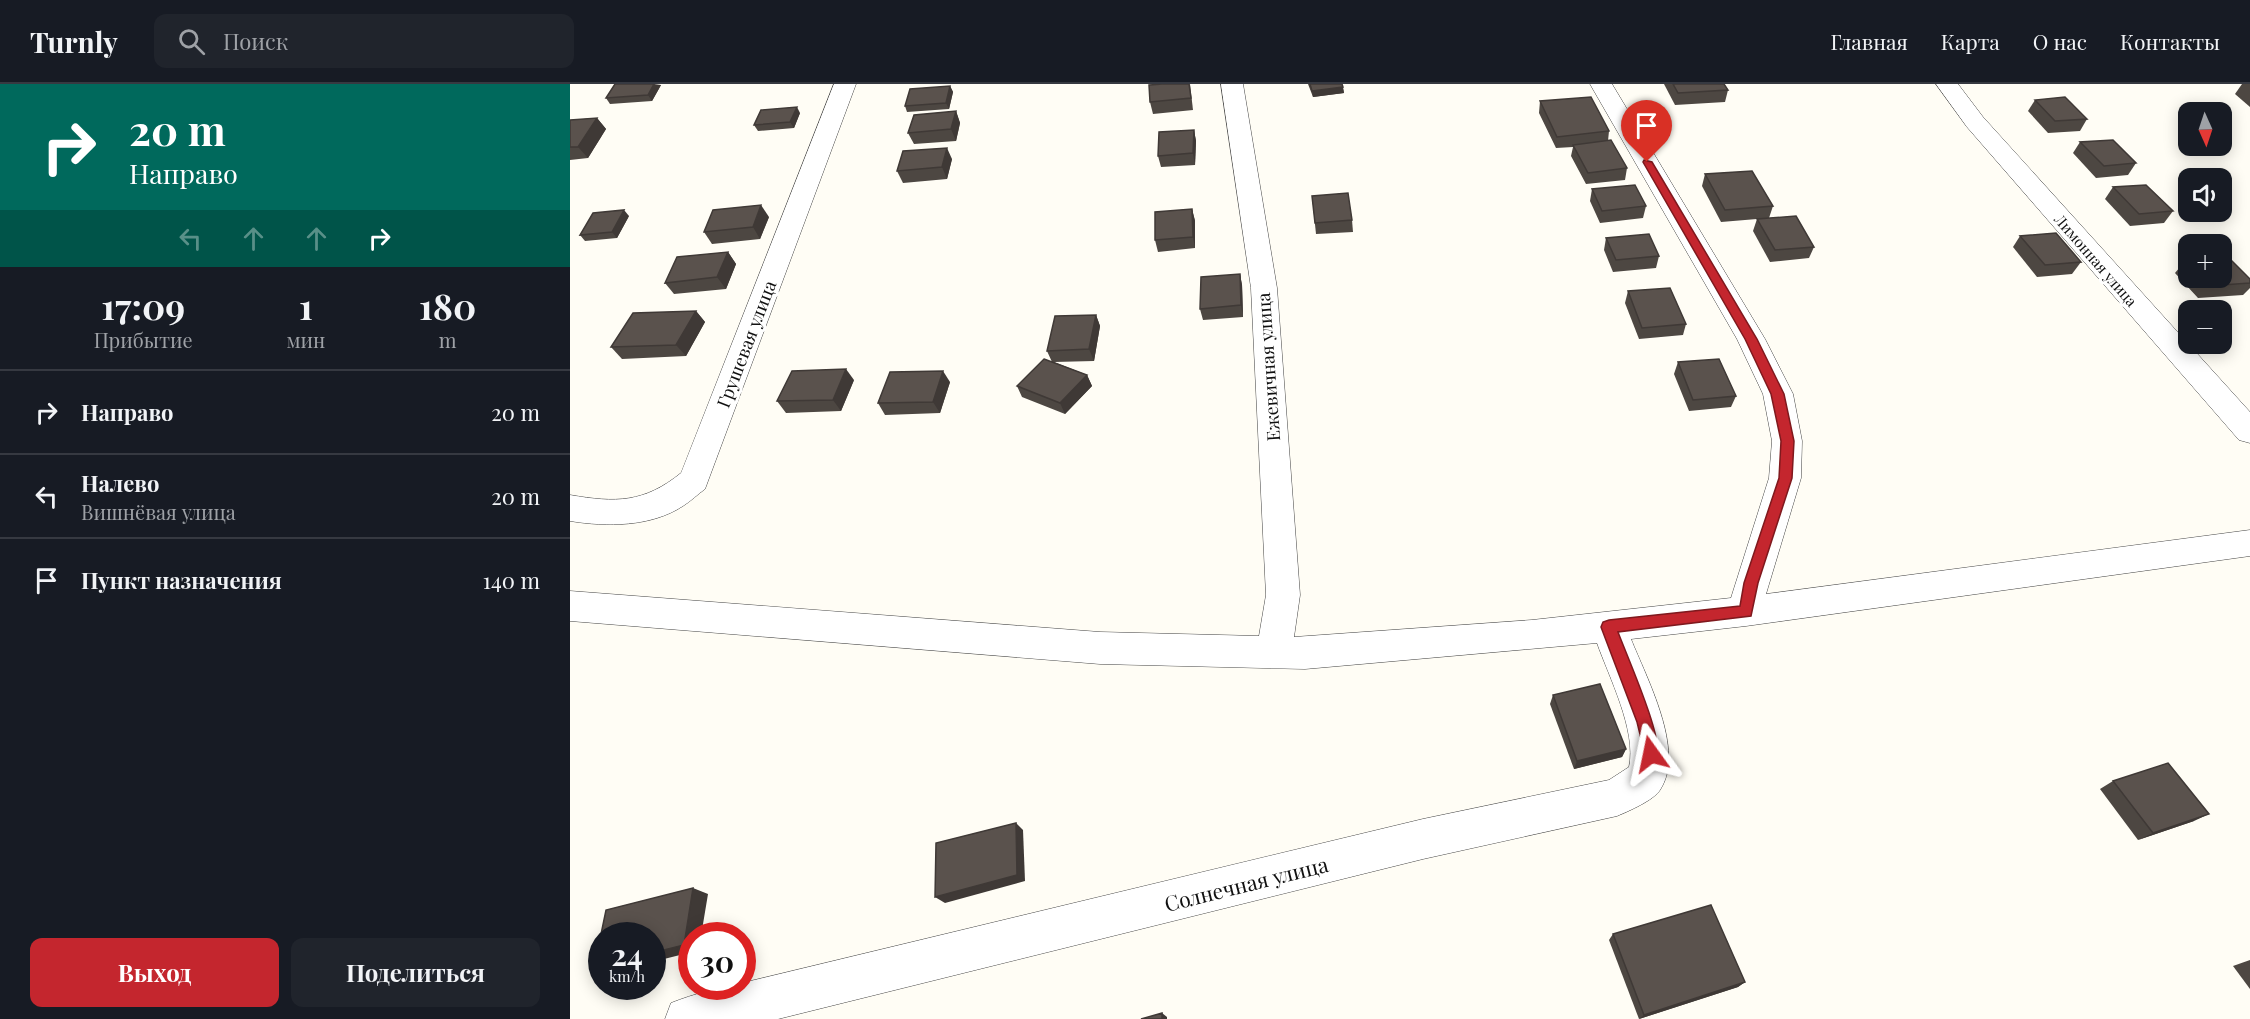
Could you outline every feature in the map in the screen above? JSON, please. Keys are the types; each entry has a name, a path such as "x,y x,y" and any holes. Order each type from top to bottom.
{"street":[{"name":"Грушевая улица","path":"570,508 600,514 633,510 670,500 694,480 845,84"},
{"name":"Ежевичная улица","path":"1232,84 1264,288 1283,596 1274,652"},
{"path":"1601,84 1751,339 1778,394 1788,441 1785,478 1751,583 1746,611"},
{"name":"Лимонная улица","path":"1947,84 1983,131 2250,432"},
{"path":"570,606 1100,648 1317,652 1532,635 1746,611 2250,543"},
{"name":"Солнечная улица","path":"687,1019 1423,839 1617,797 1646,778 1651,754 1644,722 1609,627"}],"building":[{"path":"615,84 654,84 648,95 606,98"},
{"path":"1189,84 1191,98 1150,102 1149,85"},
{"path":"1310,84 1342,84 1343,87 1312,91"},
{"path":"1673,84 1724,84 1728,90 1678,93"},
{"path":"950,86 946,103 905,106 910,89"},
{"path":"1591,97 1609,131 1557,137 1540,101"},
{"path":"2065,97 2087,119 2055,121 2035,100"},
{"path":"797,107 790,122 754,125 761,110"},
{"path":"956,111 951,129 908,133 914,115"},
{"path":"597,118 578,147 570,147 570,120"},
{"path":"1194,130 1193,153 1158,156 1159,132"},
{"path":"1611,140 1627,168 1588,173 1573,145"},
{"path":"2113,140 2136,163 2104,166 2080,142"},
{"path":"947,148 942,167 897,171 903,151"},
{"path":"1752,171 1773,206 1725,210 1705,174"},
{"path":"1635,185 1646,206 1602,211 1592,189"},
{"path":"2146,185 2173,211 2139,214 2113,187"},
{"path":"1348,193 1352,220 1315,223 1312,196"},
{"path":"761,205 753,227 704,232 713,210"},
{"path":"1192,209 1193,237 1155,240 1155,212"},
{"path":"624,210 612,232 580,235 593,213"},
{"path":"1796,216 1814,247 1775,250 1757,219"},
{"path":"2056,233 2081,262 2045,265 2020,236"},
{"path":"1649,234 1659,256 1616,260 1606,238"},
{"path":"728,252 717,277 665,283 677,257"},
{"path":"2232,261 2250,279 2250,283 2232,284"},
{"path":"1240,274 1241,305 1200,309 1201,277"},
{"path":"1670,288 1686,324 1642,328 1628,291"},
{"path":"696,311 676,345 611,347 633,313"},
{"path":"1096,315 1089,349 1047,351 1055,316"},
{"path":"1044,359 1087,375 1060,403 1017,386"},
{"path":"1719,359 1736,396 1693,400 1678,362"},
{"path":"846,369 833,400 777,401 792,371"},
{"path":"943,371 933,402 878,403 890,372"},
{"path":"1600,684 1626,749 1577,761 1553,695"},
{"path":"2168,763 2209,814 2153,833 2113,781"},
{"path":"1016,823 1017,875 935,897 936,843"},
{"path":"693,888 688,922 678,922 678,946 666,950 666,922 604,922 606,910"},
{"path":"1711,905 1745,982 1644,1015 1613,934"},
{"path":"1162,1013 1162,1019 1141,1019"}],"route":[{"path":"1647,162 1751,339 1778,394 1788,441 1785,478 1751,583 1746,611 1609,627 1644,722 1651,754"}]}
